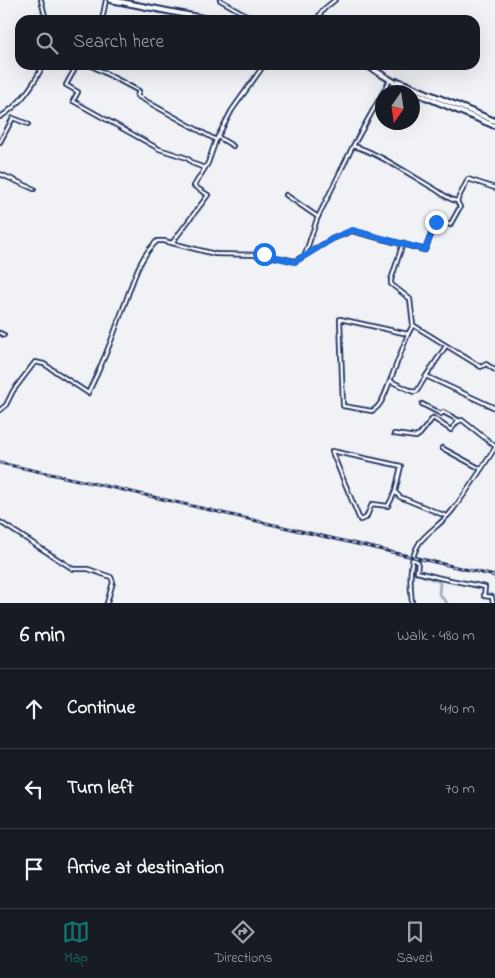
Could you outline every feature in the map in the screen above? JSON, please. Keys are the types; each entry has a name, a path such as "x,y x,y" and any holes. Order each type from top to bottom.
{"highway":[{"path":"111,0 188,15"},
{"path":"375,70 404,88 495,126"},
{"path":"391,79 495,121"}],"street":[{"path":"40,0 44,15"},
{"path":"103,15 106,0"},
{"path":"220,0 246,15"},
{"path":"320,15 335,0"},
{"path":"0,117 10,111 41,70"},
{"path":"74,70 66,85 78,92 73,101 159,149 188,158 194,164 205,168"},
{"path":"99,70 139,91 137,96 233,146"},
{"path":"172,243 208,195 194,186 205,168 217,138 232,110 260,70"},
{"path":"305,255 318,217 353,146 391,79"},
{"path":"10,111 13,118 28,124"},
{"path":"0,142 13,118"},
{"path":"0,410 1,406 6,405 13,391 35,362 44,364 88,393 112,338 144,255 157,241 215,254 223,252 264,254 295,262 332,239 352,230 425,250 436,222 445,222 450,225 460,207 457,201 445,198 436,190 381,159 353,146"},
{"path":"0,174 34,189"},
{"path":"457,201 468,179 495,188"},
{"path":"286,195 318,217"},
{"path":"403,243 391,280 392,284 410,299 413,325 384,395 376,409 372,411 343,406 340,320 408,334"},
{"path":"413,325 481,368 486,364 495,370"},
{"path":"0,333 4,336"},
{"path":"390,381 414,392 417,391 446,346"},
{"path":"426,376 495,408"},
{"path":"412,603 411,569 420,543 447,516 464,495 495,447 462,420 458,420 443,412 441,414 422,404"},
{"path":"394,434 416,437 432,418 451,430 458,420"},
{"path":"442,448 481,469"},
{"path":"332,451 401,466 395,492 388,506 372,504 366,518 360,520 332,451"},
{"path":"395,492 400,497 447,516"},
{"path":"0,522 73,569 88,569 111,577 113,582 107,603"},
{"path":"413,559 418,562 417,572 484,587 484,596 492,598 493,603"}],"waterway":[{"path":"415,562 415,573 440,583 439,594 447,603"}],"railway":[{"path":"0,463 495,576"}],"route":[{"path":"264,254 295,262 332,239 352,230 425,250 436,222"}]}
